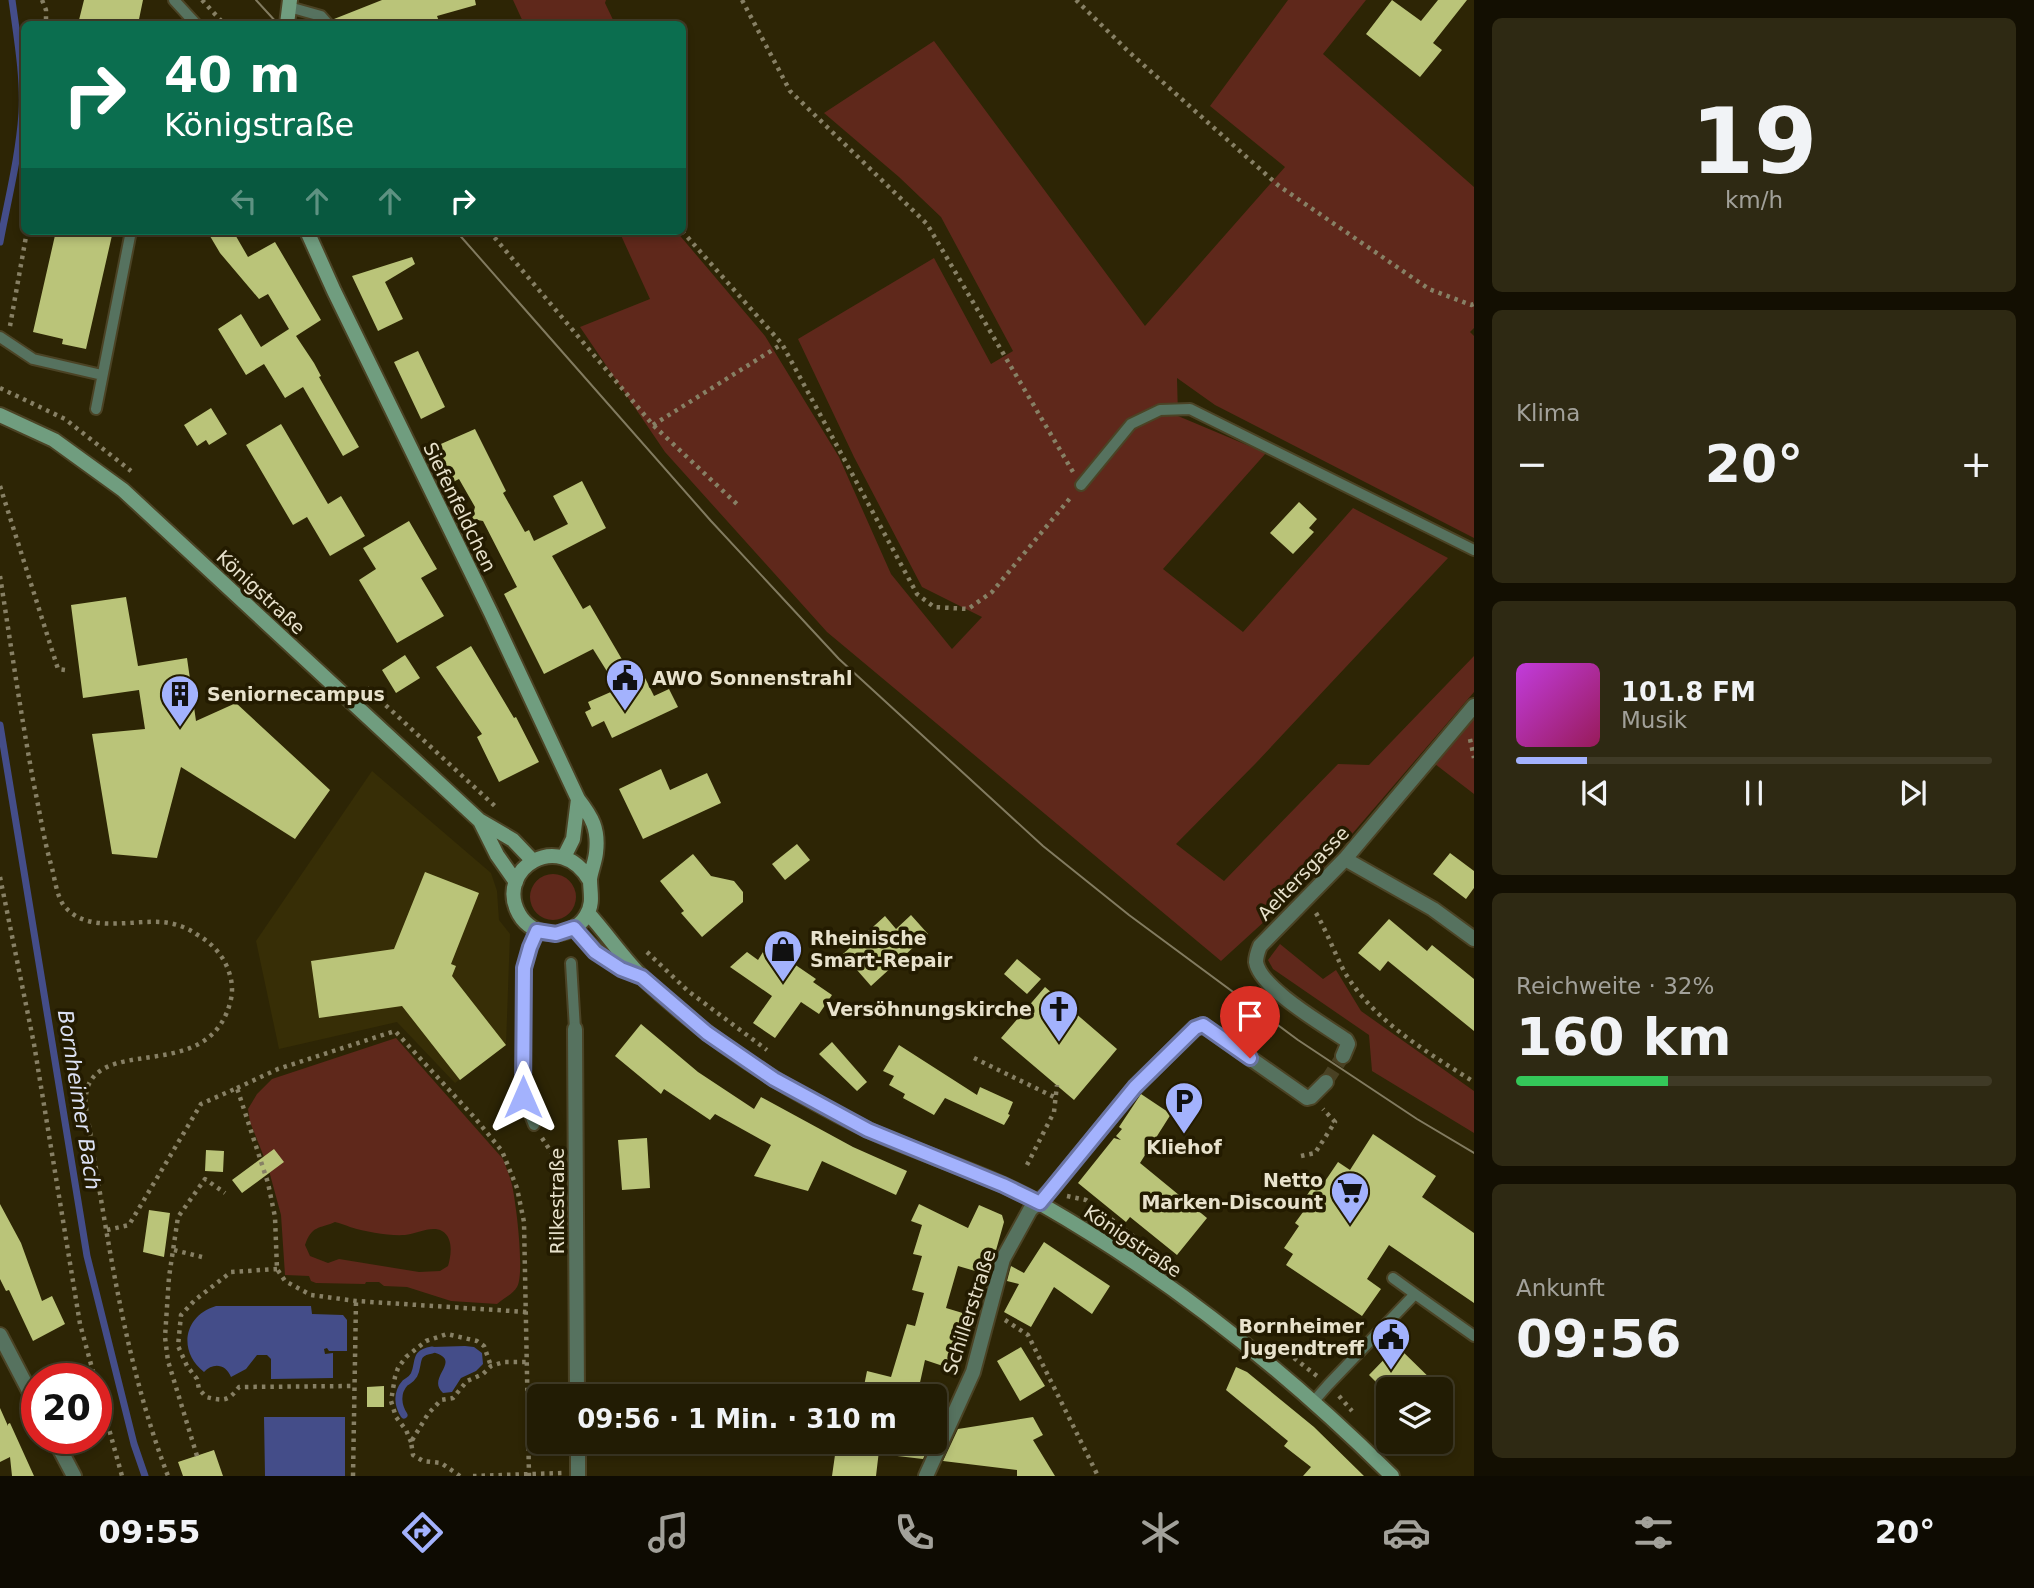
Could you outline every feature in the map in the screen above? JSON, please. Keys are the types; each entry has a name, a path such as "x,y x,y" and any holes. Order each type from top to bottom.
{"street":[{"path":"287,21 289,3"},
{"name":"Siefenfeldchen","path":"309,235 579,799 592,818 596,833 596,852 590,881"},
{"name":"Königstraße","path":"0,415 54,440 123,491 479,820 513,840 533,861"},
{"name":"Aeltersgasse","path":"1343,1056 1348,1044 1346,1040 1274,990 1256,965 1256,955 1260,946 1345,859 1474,706"},
{"path":"564,857 573,839 579,799"},
{"name":"Königstraße","path":"479,820 497,855 516,882 515,905 520,915 537,931"},
{"path":"516,882 526,866 553,855 575,862 584,870 590,881 592,903 588,914 574,928 556,934 537,931"},
{"path":"1345,859 1472,934"},
{"name":"Königstraße","path":"588,914 642,977 707,1033 785,1085 868,1130 1003,1185 1040,1203 1134,1262 1190,1302 1314,1401 1392,1476"},
{"name":"Königstraße","path":"574,928 595,952 621,969 642,977"},
{"path":"1040,1203 1135,1087 1195,1028 1203,1025 1307,1098 1326,1082"},
{"name":"Rilkestraße","path":"575,1029 577,1384"},
{"name":"Schillerstraße","path":"926,1476 973,1372 1003,1259 1030,1210 1040,1203"},
{"path":"2,1344 21,1378"},
{"path":"62,1454 74,1476"},
{"path":"578,1454 578,1476"}],"lane":[{"path":"174,0 193,21"},
{"path":"289,3 321,16 325,21"},
{"path":"96,410 130,235"},
{"path":"4,339 33,359 102,375"},
{"path":"1081,485 1131,424 1160,411 1190,409 1474,550"},
{"path":"534,1125 523,1097 524,968 537,931"},
{"name":"Rilkestraße","path":"571,963 575,1029"},
{"path":"1393,1278 1474,1336"},
{"path":"1314,1401 1415,1294"}],"path":[{"path":"42,0 46,21"},
{"path":"202,0 221,21"},
{"path":"686,235 782,344 917,594 934,607 968,609 992,592 1081,485 927,223 790,92 742,0"},
{"path":"1076,0 1129,52 1279,186 1429,289 1474,304"},
{"path":"4,339 26,235"},
{"path":"492,235 653,425 739,506"},
{"path":"653,425 782,344"},
{"path":"0,486 58,669 65,670"},
{"path":"0,576 26,743 47,851 62,904 80,920 105,923 164,922 185,927 207,940 222,956 232,984 231,999 222,1022 208,1038 187,1051 117,1063 95,1075 88,1087 85,1102 118,1290 142,1399 168,1476"},
{"path":"1471,749 1474,758"},
{"path":"0,877 34,1044 80,1324 91,1363"},
{"path":"1307,898 1345,973 1370,1006 1422,1049 1474,1082"},
{"path":"107,1230 129,1226 201,1104 278,1069 395,1031 475,1118 502,1152 517,1188 524,1222 529,1475"},
{"path":"974,1058 1056,1098"},
{"path":"1027,1165 1054,1112 1057,1085"},
{"path":"237,1088 268,1183 275,1217 277,1269 285,1281 311,1295 356,1301 527,1312"},
{"path":"534,1125 555,1158 576,1161"},
{"path":"1301,1156 1315,1153 1334,1125"},
{"path":"197,1455 168,1361 165,1337 169,1277 178,1217 205,1179 225,1193"},
{"path":"174,1250 202,1257"},
{"path":"277,1269 231,1272 195,1300 181,1315 178,1346 187,1366 197,1379 199,1388 206,1397 221,1401 232,1397 239,1387 355,1386"},
{"path":"353,1476 356,1301"},
{"path":"989,1308 1027,1335 1098,1476"},
{"path":"460,1476 440,1463 423,1461 413,1455 411,1442 396,1417 391,1401 395,1377 398,1367 406,1357 426,1341 447,1334 477,1340 484,1346 491,1366"},
{"path":"411,1442 428,1414 441,1401 453,1398 467,1381 483,1374 491,1366 504,1362 527,1362"},
{"path":"112,1439 122,1476"},
{"path":"473,1476 556,1474"}],"shaded area":[{"path":"513,0 606,0 614,21 523,21"},
{"path":"1288,0 1366,0 1323,54 1474,187 1474,328 1470,332 1474,336 1474,538 1215,405 1177,378 1178,416 1266,453 1163,569 1243,632 1353,508 1448,558 1256,763 1176,844 1224,881 1338,764 1369,765 1474,656 1474,692 1322,869 1221,961 827,632 665,452 580,327 650,299 621,235 679,235 765,336 839,457 891,574 952,649 982,617 922,587 854,457 798,339 934,258 991,364 1013,351 941,217 824,113 934,41 1145,326 1285,167 1210,106"},
{"path":"1474,717 1474,794 1435,764"},
{"path":"372,771 491,873 497,891 499,920 510,934 506,1045 455,1083 397,1022 279,1049 256,941"},
{"path":"553,874 562,875 569,881 575,888 575,906 569,913 562,919 553,920 544,919 537,913 531,906 530,897 531,888 537,881 544,875"},
{"path":"1280,944 1323,979 1336,970 1361,1011 1474,1091 1474,1133 1372,1071 1369,1035 1273,969 1268,960"},
{"path":"396,1038 503,1159 512,1185 519,1238 519,1280 511,1294 497,1304 451,1301 407,1287 384,1286 379,1282 316,1283 311,1281 309,1276 285,1275 281,1215 248,1109 257,1094 272,1079","holes":["335,1222 392,1235 438,1229 446,1234 450,1243 448,1266 440,1271 419,1272 339,1259 328,1263 310,1256 305,1245 310,1234"]}],"water":[{"path":"216,1306 311,1306 312,1314 343,1315 347,1320 347,1351 324,1349 325,1354 333,1353 333,1378 271,1379 271,1359 267,1355 257,1355 246,1369 231,1377 226,1369 219,1366 204,1372 190,1355 188,1335 197,1318"},
{"path":"432,1347 474,1347 482,1353 483,1364 476,1371 461,1378 452,1392 443,1393 438,1381 445,1360 441,1355 432,1352"},
{"path":"264,1417 345,1417 345,1476 265,1476"}],"building":[{"path":"84,0 143,0 139,21 79,21"},
{"path":"382,0 475,0 476,5 437,16 439,21 334,19"},
{"path":"1392,0 1421,21 1438,0 1467,0 1433,43 1442,50 1420,77 1366,34"},
{"path":"55,235 112,235 86,349 62,344 63,339 33,332"},
{"path":"209,235 235,235 248,257 275,242 321,320 296,336 314,363 321,376 319,377 359,447 343,456 303,387 285,398 264,364 246,375 218,329 241,314 261,347 289,329 268,294 259,299 220,253"},
{"path":"412,257 415,264 385,282 403,319 378,331 352,276"},
{"path":"418,351 445,407 421,419 394,362"},
{"path":"211,408 227,434 209,445 206,440 197,446 184,425"},
{"path":"281,424 328,504 341,496 365,536 330,556 307,517 293,525 246,445"},
{"path":"475,429 506,491 503,493 525,532 529,530 534,541 568,524 553,496 582,481 606,528 552,556 583,609 590,605 630,673 640,668 654,696 669,689 678,707 612,738 604,721 592,727 585,712 591,709 588,702 613,691 609,683 613,681 593,649 544,674 504,594 517,587 483,521 472,519 475,507 459,479 451,483 434,447"},
{"path":"1299,502 1317,519 1309,528 1314,532 1293,554 1270,533"},
{"path":"409,521 437,569 421,578 444,616 397,643 359,580 376,569 363,548"},
{"name":"Seniornecampus","path":"126,597 138,666 187,658 196,721 236,703 330,790 295,839 181,767 157,858 112,854 92,734 145,729 139,690 83,698 71,605"},
{"path":"471,646 514,718 516,717 539,762 499,782 477,737 482,734 436,667"},
{"path":"405,655 420,678 396,693 382,670"},
{"path":"661,769 670,790 707,773 721,803 643,839 619,789"},
{"path":"797,844 810,860 785,880 772,864"},
{"path":"1450,853 1474,871 1474,888 1466,899 1433,874"},
{"path":"693,854 711,876 734,881 743,892 743,902 702,937 681,913 684,911 660,881"},
{"path":"425,872 479,893 451,964 456,966 452,976 506,1045 460,1080 402,1006 319,1018 311,961 394,949"},
{"path":"911,915 928,934 871,986 843,954 885,916 896,929"},
{"path":"1389,919 1427,951 1432,945 1474,979 1474,1031 1388,961 1380,971 1358,953"},
{"path":"747,952 758,960 763,952 777,962 781,955 816,979 813,982 832,995 819,1014 801,1002 775,1038 753,1023 772,996 730,967"},
{"path":"1017,959 1041,979 1027,994 1004,974"},
{"name":"Versöhnungskirche","path":"1045,987 1117,1049 1074,1100 1001,1038"},
{"path":"641,1024 698,1072 754,1109 761,1097 853,1147 907,1171 896,1195 822,1161 808,1191 754,1176 771,1145 715,1114 710,1120 664,1089 661,1094 615,1056"},
{"path":"832,1042 867,1082 857,1091 819,1054"},
{"path":"899,1045 977,1095 980,1087 1013,1102 1004,1125 945,1098 934,1115 903,1098 905,1094 889,1085 894,1076 883,1071"},
{"path":"1141,1094 1171,1114 1140,1163 1207,1218 1177,1255 1130,1217 1126,1222 1078,1183 1114,1138 1121,1140 1116,1136 1122,1129 1119,1127"},
{"name":"Netto Marken-Discount","path":"1373,1134 1436,1176 1422,1197 1474,1233 1474,1303 1389,1245 1367,1279 1381,1289 1362,1316 1286,1265 1293,1254 1284,1248 1299,1226 1295,1223 1303,1212 1298,1209 1313,1186 1319,1190 1338,1162 1350,1170"},
{"path":"647,1138 650,1188 622,1190 618,1140"},
{"path":"274,1149 284,1162 242,1193 232,1180"},
{"path":"206,1150 224,1151 223,1172 205,1171"},
{"path":"0,1204 21,1243 42,1301 52,1296 65,1324 33,1341 9,1290 6,1291 0,1279"},
{"path":"919,1204 968,1228 979,1205 1002,1215 1004,1222 989,1275 958,1266 946,1308 976,1317 969,1343 961,1341 951,1351 946,1367 925,1360 920,1384 864,1384 867,1371 891,1377 907,1324 915,1326 924,1293 912,1290 922,1256 913,1254 922,1225 911,1221"},
{"path":"149,1210 170,1213 164,1257 143,1252"},
{"path":"1044,1242 1110,1286 1092,1314 1054,1287 1031,1327 1004,1312 1019,1284 1007,1281 1011,1266 1024,1273"},
{"path":"1397,1346 1429,1377 1376,1377 1376,1382 1369,1375"},
{"path":"1021,1347 1045,1386 1020,1401 997,1361"},
{"path":"1236,1367 1247,1372 1314,1427 1364,1476 1303,1476 1311,1467 1284,1446 1288,1441 1226,1390"},
{"path":"384,1386 384,1407 367,1407 367,1387"},
{"path":"0,1408 8,1426 10,1423 21,1447 21,1454 24,1454 34,1476 12,1476 10,1457 0,1462"},
{"path":"1033,1417 1043,1435 1033,1440 1055,1476 1017,1476 1017,1470 943,1461 958,1429"},
{"path":"214,1450 223,1476 183,1476 178,1462"},
{"path":"835,1454 879,1454 876,1476 832,1476"},
{"path":"880,1454 925,1454 923,1459"}],"waterway":[{"path":"12,0 21,71"},
{"path":"0,242 21,129"},
{"name":"Bornheimer Bach","path":"0,725 87,1256 134,1444 145,1476"},
{"path":"404,1415 399,1404 400,1391 414,1375 422,1353 432,1350"}],"tunnel":[{"path":"1326,1082 1343,1056"}],"tram line":[{"path":"256,0 275,21"},
{"path":"460,235 711,521 839,659 1043,846 1129,915 1298,1040 1417,1119 1474,1153"}],"place":[{"name":"AWO Sonnenstrahl","path":"625,712"},
{"name":"Seniornecampus","path":"180,728"},
{"name":"Rheinische Smart-Repair","path":"783,983"},
{"name":"Versöhnungskirche","path":"1059,1043"},
{"name":"Kliehof","path":"1184,1135"},
{"name":"Netto Marken-Discount","path":"1350,1225"},
{"name":"Bornheimer Jugendtreff","path":"1391,1371"}],"route":[{"path":"523,1097 524,968 530,947 537,931 556,934 574,928 595,952 621,969 642,977 707,1033 774,1079 868,1130 1003,1185 1040,1203 1135,1087 1195,1028 1203,1025 1250,1058"}]}
